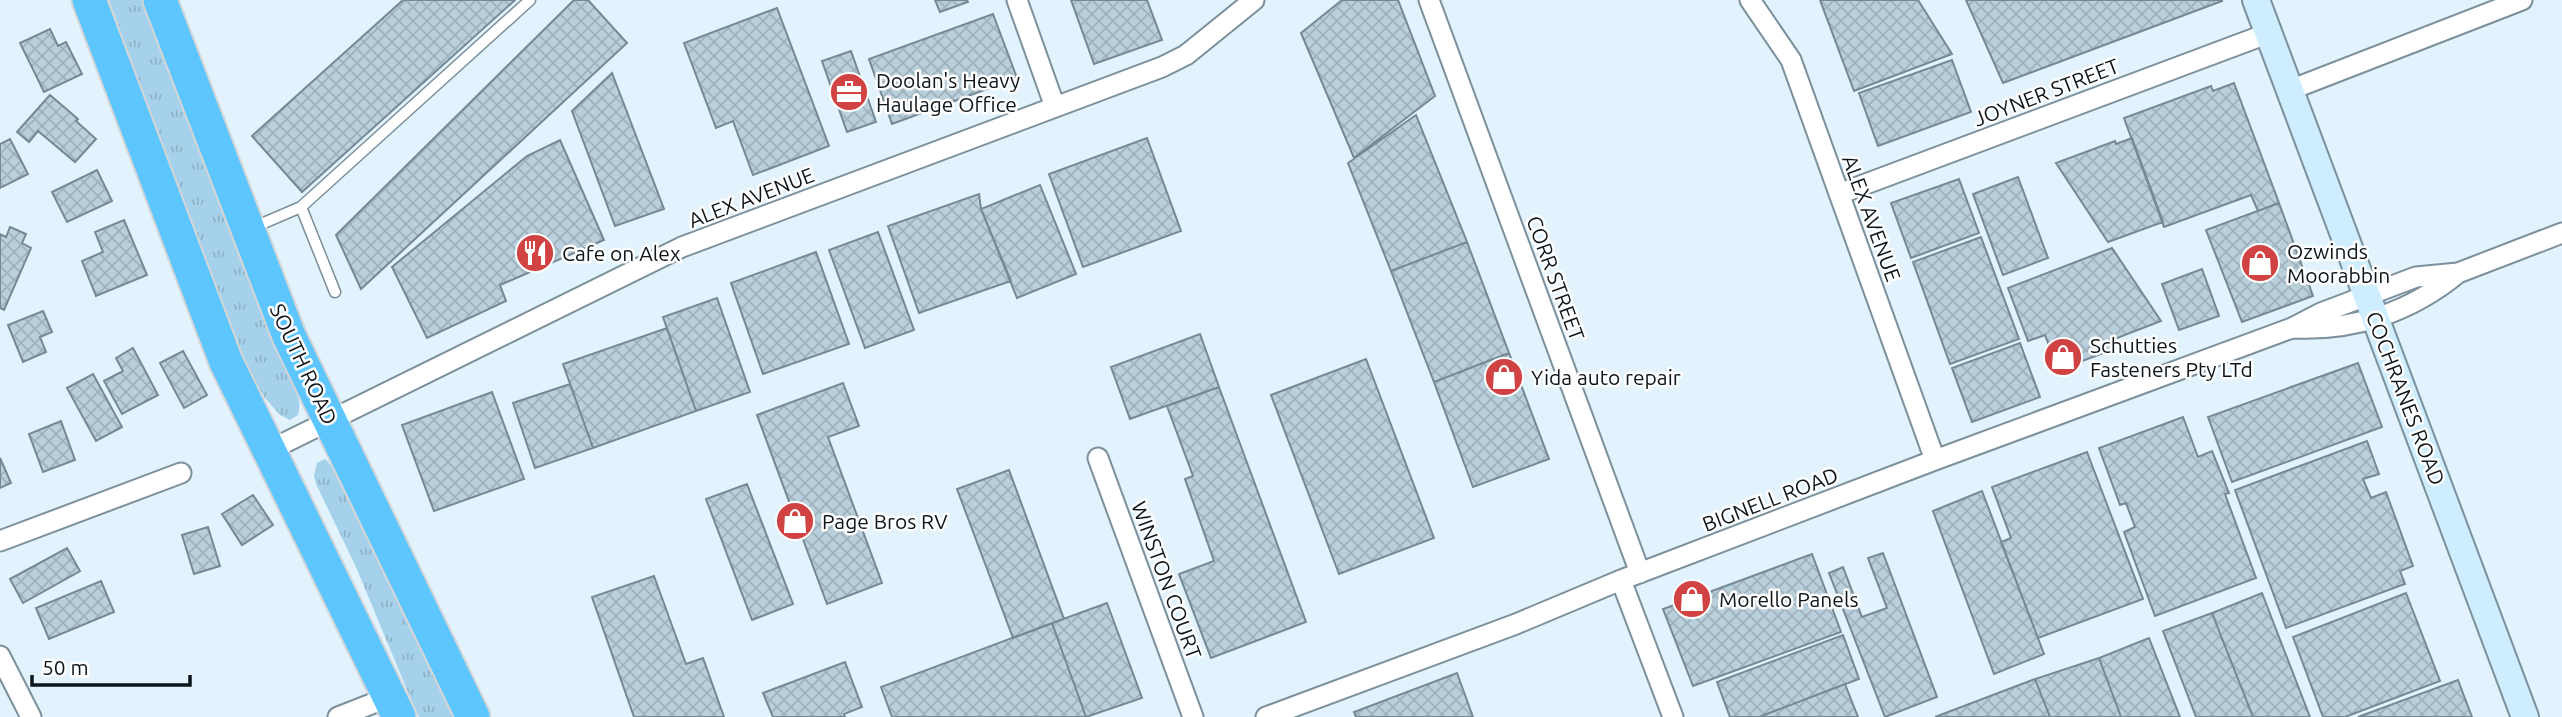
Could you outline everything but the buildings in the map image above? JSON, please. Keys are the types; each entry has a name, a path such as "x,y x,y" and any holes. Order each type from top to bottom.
{"highway":[{"path":"89,0 217,338 268,451 394,707"},
{"name":"SOUTH ROAD","path":"160,0 289,336 473,717"}],"street":[{"path":"1017,0 1055,107"},
{"name":"ALEX AVENUE","path":"268,451 682,247 1162,67 1186,55 1254,0"},
{"name":"CORR STREET","path":"1429,0 1640,572"},
{"name":"ALEX AVENUE","path":"1750,0 1791,60 1935,460"},
{"name":"COCHRANES ROAD","path":"2256,0 2525,717"},
{"path":"2290,90 2522,0"},
{"name":"JOYNER STREET","path":"1839,194 2269,33"},
{"name":"BIGNELL ROAD","path":"1266,717 1299,711 1640,572 2292,328 2340,328 2372,306 2428,296 2458,273 2562,233"},
{"name":"WINSTON COURT","path":"1098,458 1194,717"},
{"path":"0,541 181,473"},
{"path":"1621,580 1673,717"},
{"path":"0,656 31,717"},
{"path":"338,717 394,707"}],"lane":[{"path":"248,229 301,207 530,0"},
{"path":"301,207 335,292"}],"green space":[{"path":"109,0 143,0 273,343 296,387 299,397 298,415 290,420 280,415 265,398 247,370 187,218"},
{"path":"325,459 331,465 453,717 419,717 415,709 356,567 316,484 314,476 317,463"}],"place":[{"name":"Doolan's Heavy Haulage Office","path":"849,92"},
{"name":"Cafe on Alex","path":"535,253"},
{"name":"Ozwinds Moorabbin","path":"2260,263"},
{"name":"Schutties Fasteners Pty LTd","path":"2063,357"},
{"name":"Yida auto repair","path":"1504,377"},
{"name":"Page Bros RV","path":"795,521"},
{"name":"Morello Panels","path":"1692,599"}]}
